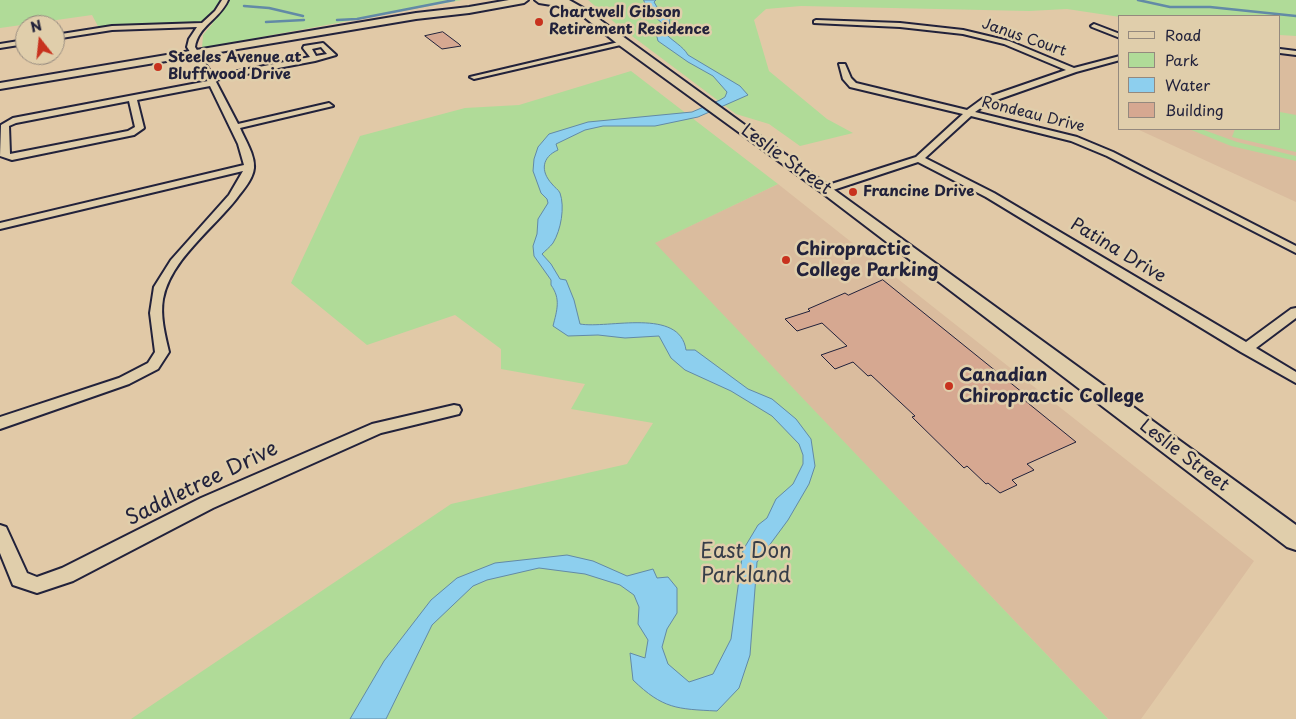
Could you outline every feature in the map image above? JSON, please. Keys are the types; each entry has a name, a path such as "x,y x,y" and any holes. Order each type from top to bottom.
{"main road":[{"path":"416,16 487,0"},
{"path":"0,92 196,54 416,16 469,10 524,0"},
{"path":"539,0 574,3"},
{"name":"Leslie Street","path":"563,0 574,3 623,43 826,189 1296,539"},
{"path":"0,86 144,64"}],"street":[{"path":"0,423 124,381 153,366 162,352 156,324 157,298 167,272 236,194 249,168 248,156 235,127 192,47 192,40 202,25 215,14 225,0"},
{"name":"Janus Court","path":"816,22 879,23 931,28 985,37 1073,70"},
{"path":"65,37 73,37 112,28 202,25"},
{"path":"1094,26 1118,35"},
{"path":"474,77 623,43"},
{"path":"0,46 15,44"},
{"path":"1281,52 1296,53"},
{"path":"132,98 140,128 131,133 12,157 5,156 6,125 13,121 315,59"},
{"path":"826,189 919,159 985,101 1073,70 1118,59"},
{"name":"Rondeau Drive","path":"842,66 853,85 1074,138 1110,154 1296,250"},
{"path":"235,127 329,106"},
{"name":"Patina Drive","path":"919,159 990,195 1296,378"},
{"path":"0,226 249,168"},
{"path":"1246,349 1296,312"},
{"name":"Saddletree Drive","path":"0,532 20,579 37,585 67,575 207,503 378,428 454,410"}],"shaded area":[{"path":"1281,54 1296,56 1296,202 1139,130 1281,130"},
{"path":"778,184 1254,561 1141,719 1108,719 654,243"}],"green space":[{"path":"0,0 462,0 202,48 203,35 213,23 99,28 92,15 65,19 65,15 15,15 15,26 0,28"},
{"path":"588,0 1296,0 1296,36 1281,35 1281,15 1118,15 1118,17 1067,9 1029,11 801,6 766,9 754,20 769,71 827,119 853,133 800,146 769,124 736,114 620,27"},
{"name":"East Don Parkland","path":"631,71 778,184 655,243 1108,719 131,719 451,504 627,464 653,423 571,409 585,384 501,369 501,349 455,315 367,345 291,283 360,136 465,108 519,105"},
{"path":"1281,112 1296,115 1296,152 1232,137 1235,130 1281,130"},
{"path":"1191,130 1204,130 1237,142 1296,156 1296,161 1231,146"}],"water":[{"path":"644,0 656,0 654,2 660,12 667,12 670,16 669,30 665,33 688,55 740,86 748,95 698,117 655,126 603,126 585,130 556,144 558,150 546,160 544,169 548,179 560,193 562,205 561,218 553,243 542,254 560,279 566,280 574,300 580,324 641,323 657,324 671,328 681,337 686,350 695,350 748,389 772,399 796,419 811,439 815,466 809,484 788,520 757,562 750,655 739,688 717,711 671,706 653,697 633,680 630,653 645,658 648,640 638,624 639,607 634,595 620,585 585,574 539,568 487,580 473,586 432,625 386,719 350,719 384,661 431,600 457,578 495,563 567,555 593,561 627,576 653,569 657,578 668,577 677,588 677,613 667,629 662,647 668,664 689,682 713,674 731,639 743,550 758,525 767,518 776,499 793,484 803,464 803,455 799,444 772,416 731,391 685,370 671,358 659,336 625,338 598,335 568,336 553,326 557,310 556,295 551,285 551,280 534,256 533,246 537,234 538,219 548,203 541,193 533,171 538,147 549,134 588,122 692,112 720,100 725,97 727,92 713,76 688,62 658,41 656,33 661,29 662,23 648,11"}],"building":[{"path":"443,32 461,46 442,49 425,36"},
{"name":"Canadian Chiropractic College","path":"883,280 1028,397 1023,399 1076,442 1027,464 1034,470 1012,480 1017,485 1000,493 988,483 986,484 967,466 964,468 912,417 915,416 871,375 868,376 853,362 835,369 821,355 847,346 822,323 797,331 785,319 810,311 808,309 845,293 848,295"}],"waterway":[{"path":"337,20 357,19 454,0"},
{"path":"1138,0 1170,7 1210,7 1296,16"},
{"path":"244,6 269,8 303,16"},
{"path":"266,22 304,20"}],"place":[{"name":"Chartwell Gibson Retirement Residence","path":"539,22"},
{"name":"Steeles Avenue at Bluffwood Drive","path":"158,67"},
{"name":"Francine Drive","path":"853,192"},
{"name":"Chiropractic College Parking","path":"786,260"},
{"name":"Canadian Chiropractic College","path":"949,386"}]}
